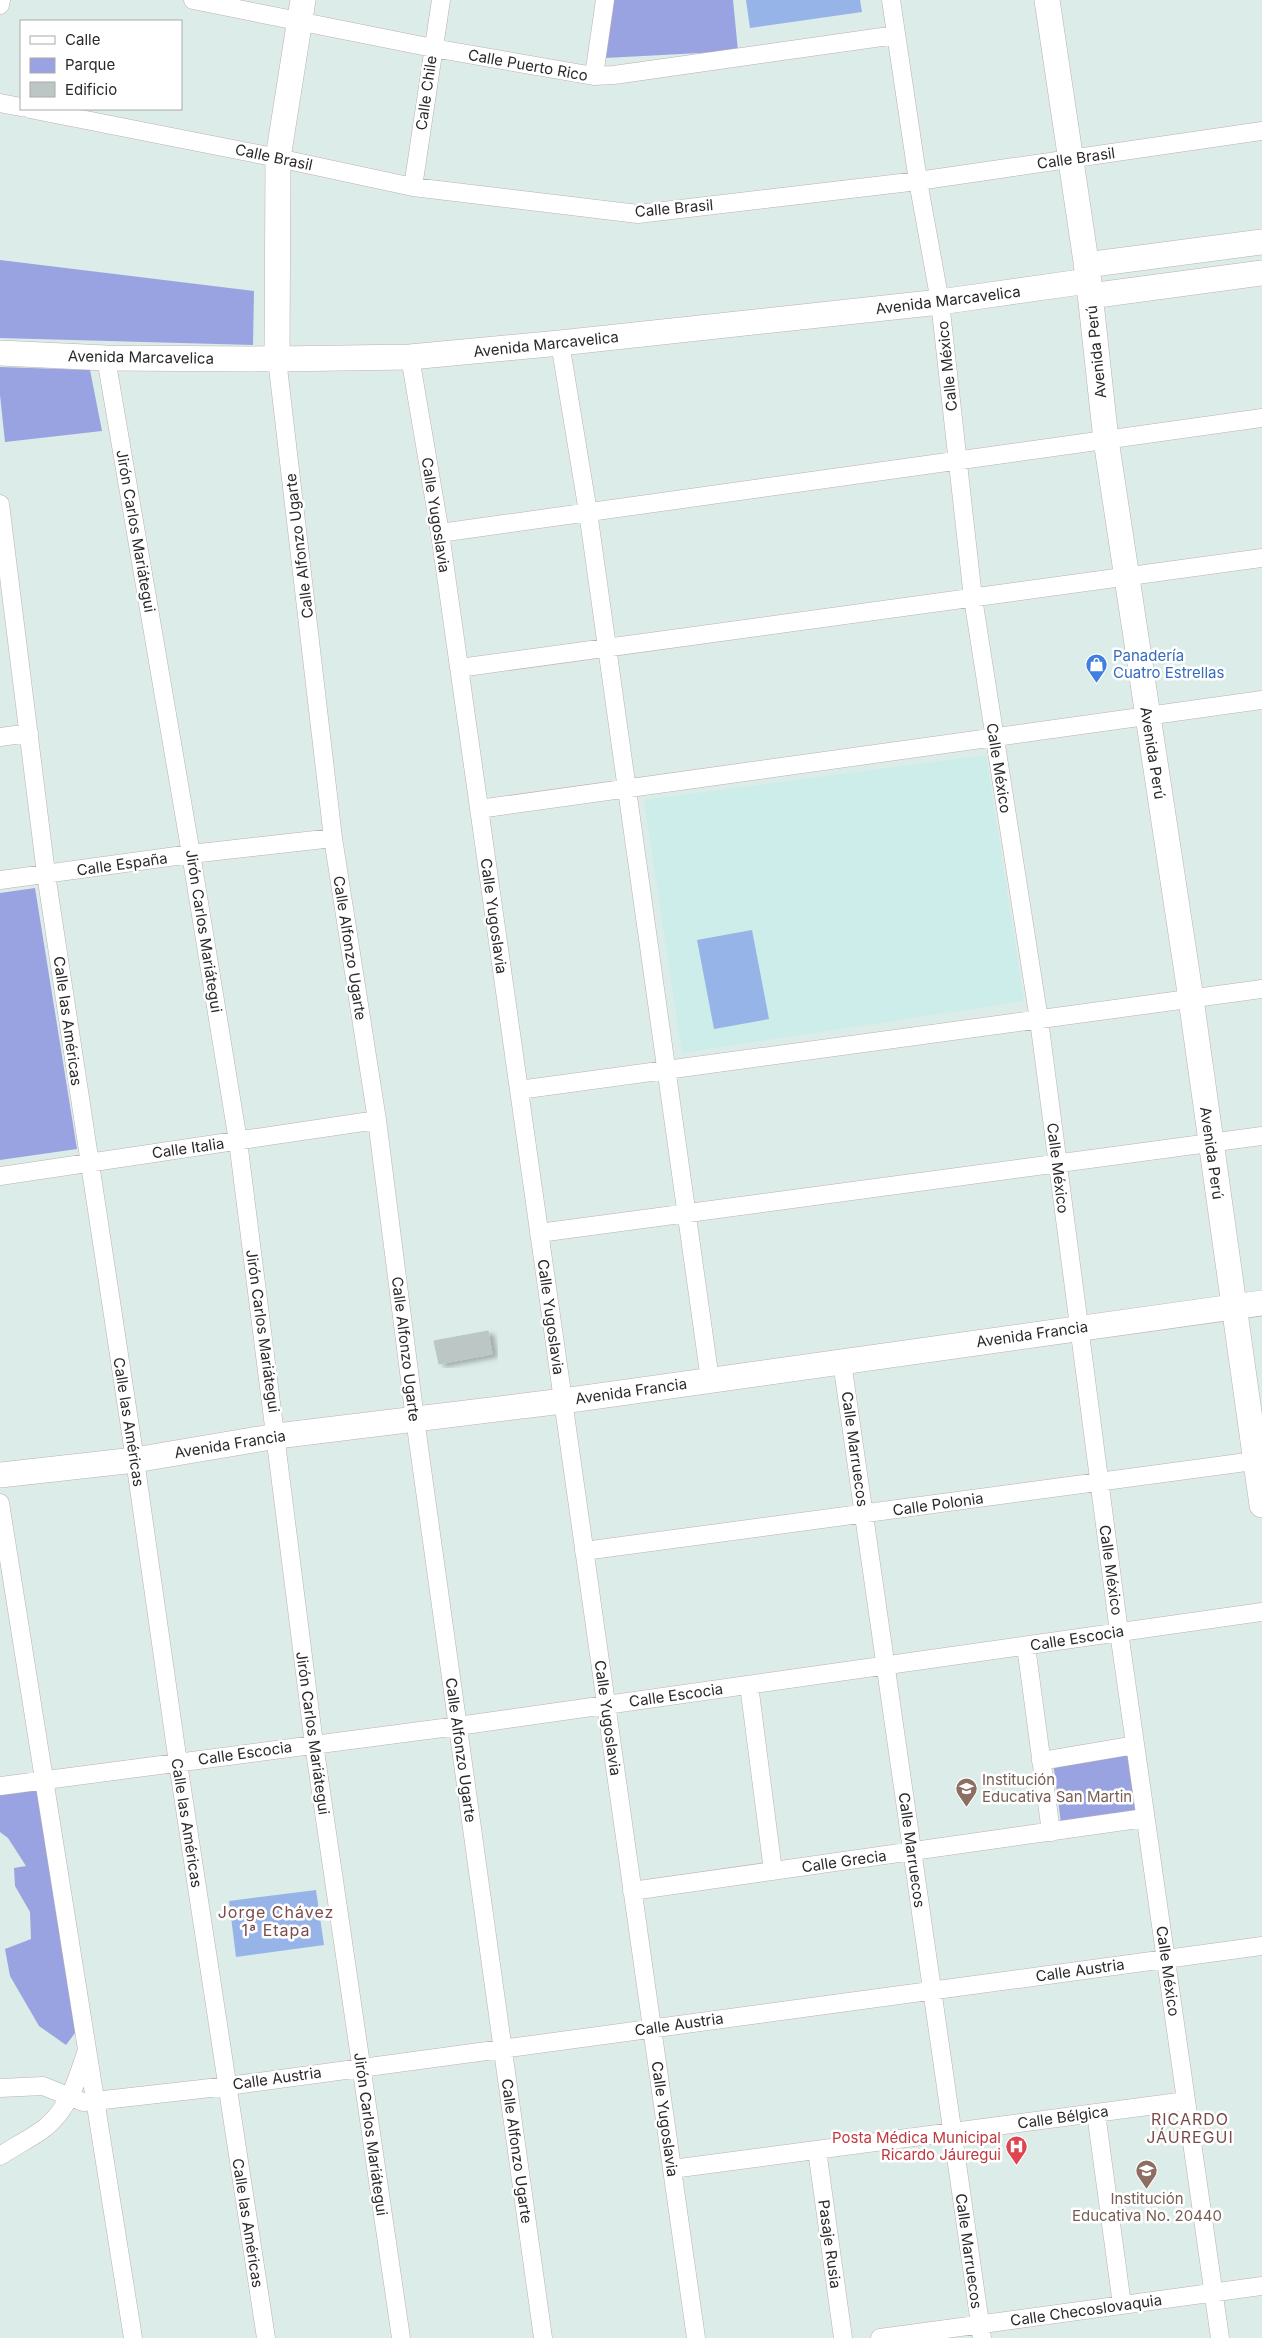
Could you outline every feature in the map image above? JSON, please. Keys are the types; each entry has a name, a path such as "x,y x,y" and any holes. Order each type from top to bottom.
{"street":[{"path":"0,5 1,0"},
{"name":"Calle Puerto Rico","path":"193,0 301,11 433,48 594,76 614,75 896,35"},
{"name":"Calle Chile","path":"413,187 441,0"},
{"path":"594,76 605,0"},
{"name":"Calle México","path":"891,0 918,181 940,302 956,461 973,598 1039,1020 1119,1632 1220,2338"},
{"name":"Avenida Perú","path":"1047,0 1088,281 1106,440 1191,999 1234,1307 1259,1460 1262,1505"},
{"path":"276,359 278,158 301,11"},
{"path":"0,103 20,107"},
{"name":"Calle Brasil","path":"35,110 413,187 638,214 918,181 1262,131"},
{"name":"Avenida Marcavelica","path":"0,353 106,358 276,359 410,356 560,343 940,302 1088,281 1262,242"},
{"name":"Avenida Marcavelica","path":"1088,281 1262,273"},
{"path":"560,343 588,512 710,1380"},
{"name":"Calle Yugoslavia","path":"410,356 440,533 696,2338"},
{"name":"Jirón Carlos Mariátegui","path":"106,358 192,854 238,1141 314,1744 401,2338"},
{"name":"Calle Alfonzo Ugarte","path":"276,359 333,838 377,1120 414,1419 544,2338"},
{"path":"440,533 1262,418"},
{"name":"Calle las Américas","path":"0,504 5,584 28,733 46,874 135,1460 178,1763 266,2338"},
{"path":"459,668 1262,558"},
{"path":"479,809 1262,700"},
{"path":"0,737 28,733"},
{"name":"Calle España","path":"0,880 192,854 333,838"},
{"path":"519,1090 1262,989"},
{"name":"Calle Italia","path":"0,1176 377,1120"},
{"path":"539,1233 1262,1136"},
{"name":"Avenida Francia","path":"0,1475 135,1460 276,1436 563,1401 1262,1303"},
{"name":"Calle Marruecos","path":"842,1362 981,2331"},
{"name":"Calle Polonia","path":"584,1551 1259,1460"},
{"path":"0,1504 133,2338"},
{"name":"Calle Escocia","path":"0,1786 458,1726 1262,1612"},
{"path":"1026,1646 1051,1832"},
{"path":"749,1685 773,1871"},
{"path":"1042,1761 1135,1745"},
{"name":"Calle Grecia","path":"632,1891 1145,1818"},
{"name":"Calle Austria","path":"0,2088 43,2086 83,2102 95,2102 228,2086 361,2066 1262,1946"},
{"path":"0,2156 46,2127 70,2096 87,2048"},
{"name":"Calle Bélgica","path":"672,2169 1186,2101"},
{"path":"1096,2113 1122,2305"},
{"name":"Pasaje Rusia","path":"817,2150 843,2338"},
{"name":"Calle Checoslovaquia","path":"880,2338 981,2331 1122,2305 1262,2286"}],"shaded area":[{"path":"746,0 860,0 862,12 750,28"},
{"path":"986,755 1024,1001 682,1053 644,800"},
{"path":"752,930 769,1019 714,1029 697,940"},
{"path":"316,1890 324,1945 236,1957 229,1901"}],"green space":[{"path":"609,0 733,0 738,51 605,58"},
{"path":"0,260 254,291 253,345 0,338"},
{"path":"0,367 90,370 102,431 5,442 0,395"},
{"path":"35,888 77,1149 0,1160 0,893"},
{"path":"1128,1750 1138,1811 1061,1823 1053,1762"},
{"path":"44,1780 78,2029 66,2045 39,2026 10,1976 5,1949 31,1939 30,1912 15,1886 14,1868 26,1866 8,1838 0,1832 0,1787"}],"building":[{"path":"488,1331 492,1354 439,1364 434,1341"}],"place":[{"name":"Panadería Cuatro Estrellas","path":"1097,683"},
{"name":"Institución Educativa San Martin","path":"966,1807"},
{"name":"Posta Médica Municipal Ricardo Jáuregui","path":"1017,2165"},
{"name":"Institución Educativa No. 20440","path":"1147,2189"}],"district":[{"name":"Jorge Chávez 1ª Etapa","path":"276,1921"},
{"name":"RICARDO JÁUREGUI","path":"1190,2128"}]}
